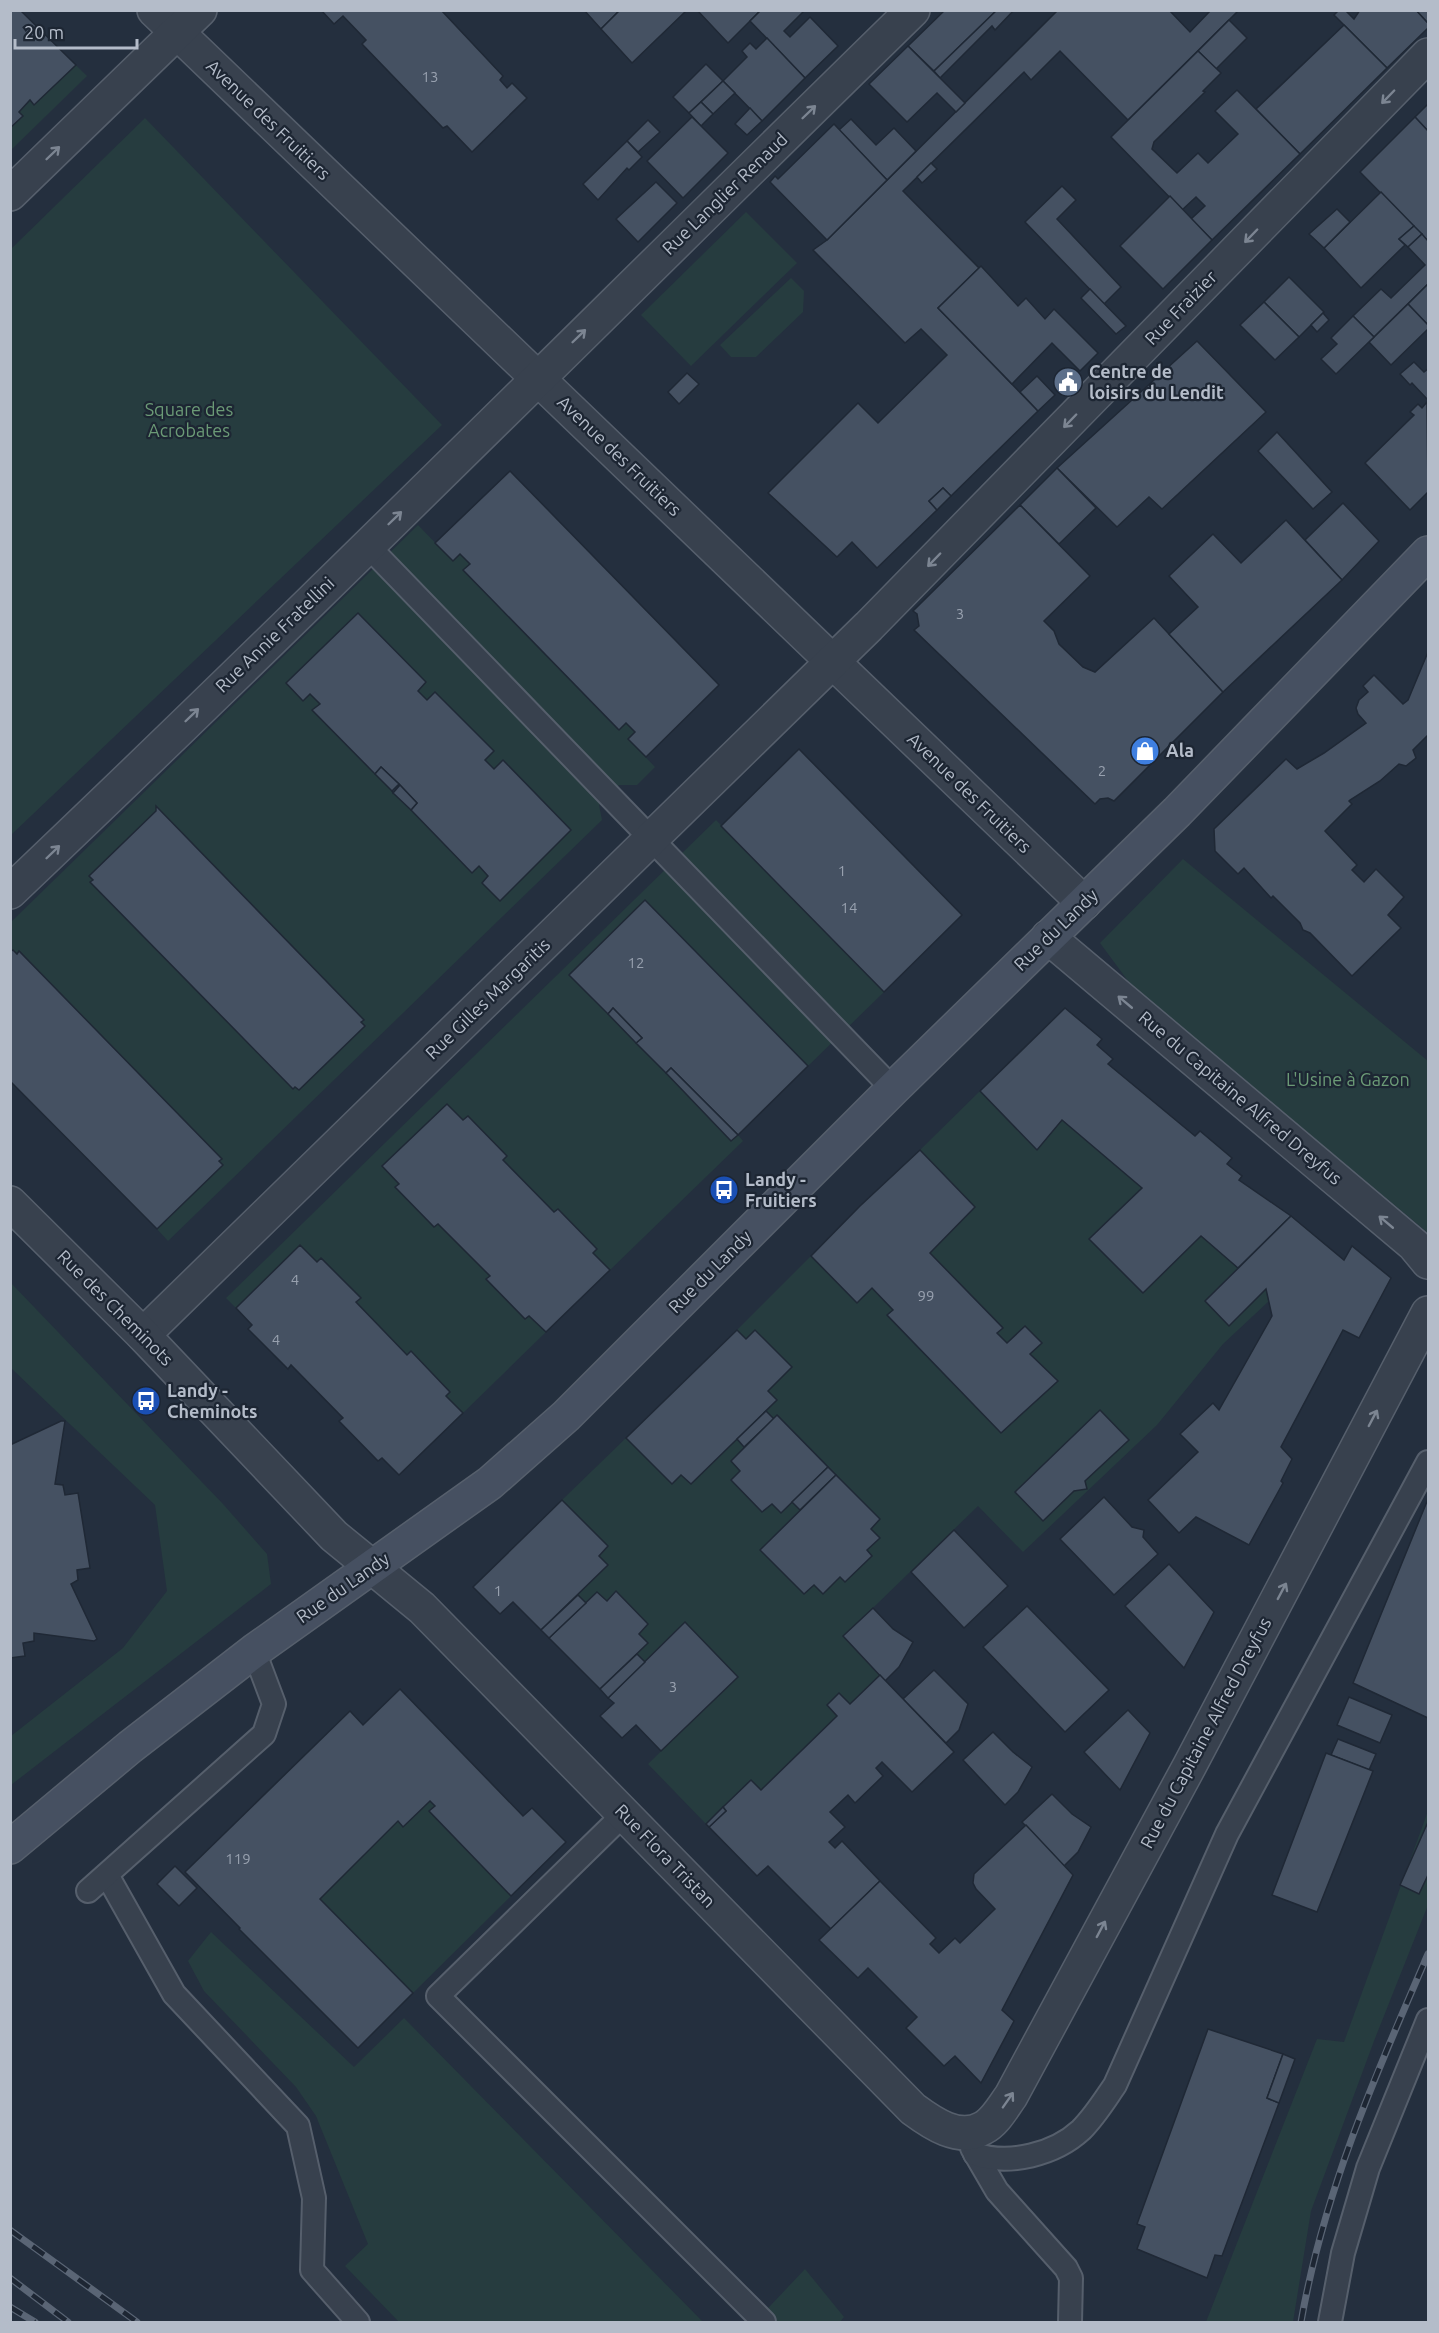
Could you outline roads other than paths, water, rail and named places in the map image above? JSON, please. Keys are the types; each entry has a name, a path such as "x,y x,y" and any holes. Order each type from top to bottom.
{"main road":[{"name":"Rue du Landy","path":"10,1847 130,1747 254,1651 489,1483 566,1416 893,1089 1177,812 1428,553"}],"street":[{"path":"10,194 166,22 200,10"},
{"name":"Rue Langlier Renaud","path":"538,378 913,10"},
{"name":"Avenue des Fruitiers","path":"166,22 1084,903"},
{"name":"Rue Fraizier","path":"832,662 1428,55"},
{"name":"Rue Annie Fratellini","path":"10,892 538,378"},
{"name":"Rue Gilles Margaritis","path":"143,1335 832,662"},
{"name":"Rue du Capitaine Alfred Dreyfus","path":"1048,938 1414,1245 1428,1262"},
{"name":"Rue des Cheminots","path":"10,1203 143,1335 334,1536 372,1567"},
{"name":"Rue du Capitaine Alfred Dreyfus","path":"969,2143 975,2132 985,2128 1011,2096 1195,1755 1428,1313"},
{"name":"Rue Flora Tristan","path":"372,1567 422,1608 913,2109 969,2143"}],"lane":[{"path":"367,545 893,1089"},
{"path":"969,2143 999,2159 1022,2157 1045,2151 1079,2132 1096,2113 1115,2085 1227,1834 1428,1462"},
{"path":"88,1891 264,1734 274,1704 254,1651"},
{"path":"624,1814 438,1996 764,2322"},
{"path":"107,1875 174,1994 298,2126 314,2198 312,2270 358,2322"},
{"path":"1330,2322 1343,2253 1368,2168 1428,2020"},
{"path":"969,2143 997,2191 1066,2268 1071,2278 1070,2322"}],"railway":[{"path":"1301,2322 1323,2226 1337,2180 1389,2045 1428,1954"},
{"path":"10,2230 137,2322"},
{"path":"10,2278 68,2322"},
{"path":"10,2307 35,2322"}],"place":[{"name":"Centre de loisirs du Lendit","path":"1068,382"},
{"name":"Ala","path":"1145,751"},
{"name":"Landy - Fruitiers","path":"724,1190"},
{"name":"Landy - Cheminots","path":"146,1401"}],"park label":[{"name":"Square des Acrobates","path":"189,420"},
{"name":"L'Usine à Gazon","path":"1348,1080"}]}
